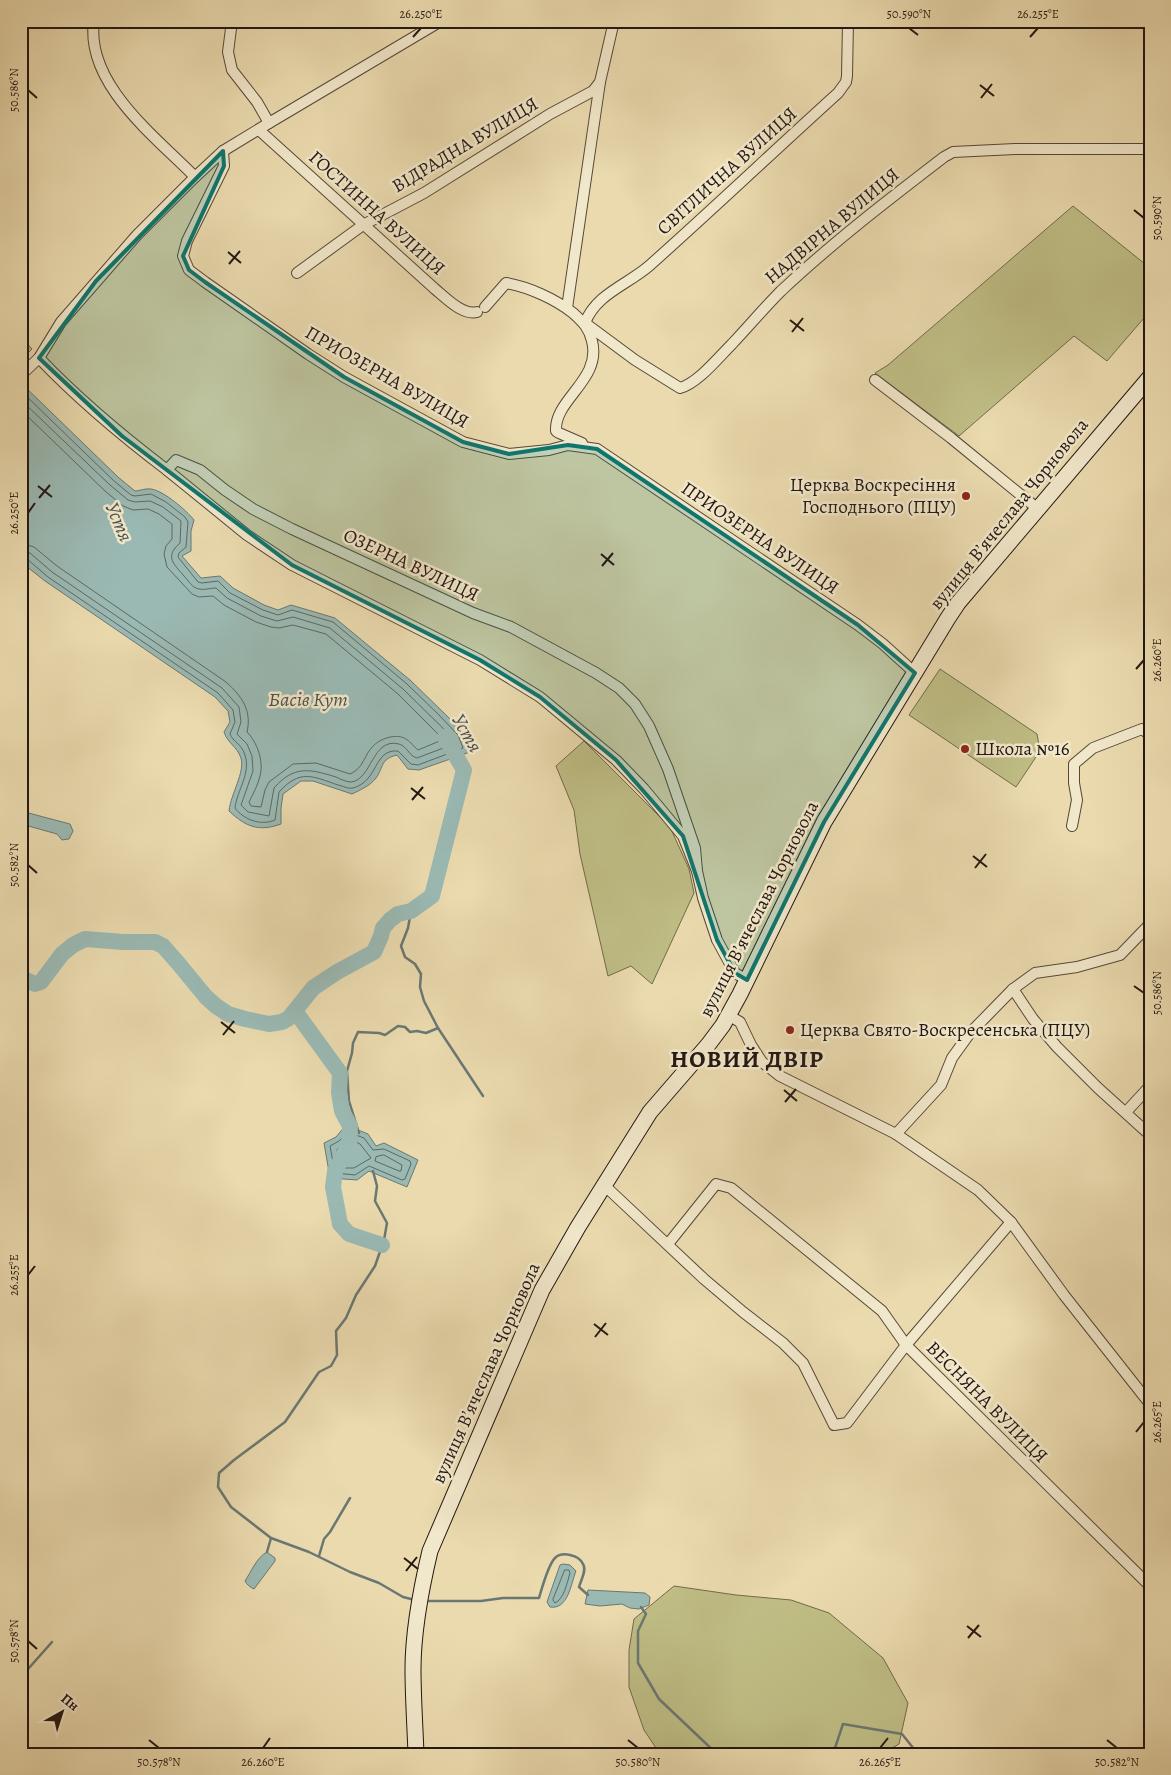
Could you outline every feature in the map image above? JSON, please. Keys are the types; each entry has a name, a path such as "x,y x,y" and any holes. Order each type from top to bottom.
{"main road":[{"name":"вулиця Вʼячеслава Чорновола","path":"416,1754 413,1668 415,1628 430,1551 542,1290 650,1112 708,1045 728,1015 824,822 958,603 1150,377"}],"street":[{"path":"94,21 92,33 98,61 110,86 151,135 194,177"},
{"path":"232,21 228,52 232,70 257,102 269,123"},
{"path":"23,373 39,358 62,322 137,235 194,177 224,151 441,21"},
{"path":"566,308 600,82 614,21"},
{"name":"СВІТЛИЧНА ВУЛИЦЯ","path":"585,323 590,311 602,299 647,268 838,93 846,82 847,76 848,21"},
{"name":"ВІДРАДНА ВУЛИЦЯ","path":"296,273 363,225 424,193 550,114 593,91 600,82"},
{"name":"ГОСТИННА ВУЛИЦЯ","path":"259,130 450,301 472,314 481,309 506,283 518,285 566,308 585,323"},
{"name":"НАДВІРНА ВУЛИЦЯ","path":"585,323 635,360 680,388 689,385 798,276 887,200 953,152 1015,149 1150,149"},
{"name":"ПРИОЗЕРНА ВУЛИЦЯ","path":"224,151 224,166 187,241 183,256 189,270 256,319 344,377 464,442 508,454 548,450 568,445 597,449 858,624 915,673"},
{"path":"585,323 594,347 594,356 582,382 562,411 557,421 556,431 597,449"},
{"path":"39,358 71,392 122,436 247,535 292,565 480,660 540,697 616,760 644,789 682,836 697,871 703,898 717,940 735,973 747,980"},
{"path":"874,380 951,438 1038,509"},
{"name":"ОЗЕРНА ВУЛИЦЯ","path":"167,470 176,460 200,470 253,509 473,613 511,627 620,688 635,704 649,726 668,769 695,848 697,871"},
{"path":"1072,826 1077,800 1074,783 1074,764 1093,748 1142,729 1150,734"},
{"path":"896,1134 941,1086 952,1058 970,1033 1013,989 1035,973 1077,967 1120,955 1150,924"},
{"path":"1013,989 1033,1019 1057,1046 1098,1088 1150,1135"},
{"path":"728,1015 740,1022 762,1062 780,1076 896,1134 978,1190 1011,1222 1064,1295 1150,1404"},
{"path":"1126,1112 1150,1086"},
{"path":"668,1244 716,1184 731,1188 882,1311 906,1345 1011,1222"},
{"name":"ВЕСНЯНА ВУЛИЦЯ","path":"604,1185 704,1279 783,1343 803,1363 834,1425 847,1423 906,1345 1150,1586"}],"highlighted area":[{"path":"223,151 224,166 183,256 189,270 344,377 463,442 509,454 568,445 597,449 858,625 915,673 824,822 747,980 735,973 717,940 683,836 616,760 540,697 480,660 292,565 122,436 39,358 96,281"}],"shaded area":[{"path":"1073,206 1150,268 1150,311 1107,361 1074,336 959,436 875,373 888,365"},
{"path":"21,337 32,349 21,360"},
{"path":"940,669 1037,734 1040,751 1016,787 909,715"},
{"path":"584,741 670,827 689,869 694,893 652,984 631,966 608,976 580,854 574,810 556,766"},
{"path":"674,1586 736,1595 791,1600 829,1613 883,1658 908,1703 899,1744 887,1751 890,1754 660,1754 644,1730 629,1687 629,1650 634,1619"}],"water":[{"name":"Басів Кут","path":"21,383 118,477 135,491 156,490 174,502 194,520 191,531 191,551 182,556 201,578 220,576 233,588 264,605 278,610 291,605 335,618 410,680 443,712 463,732 470,752 419,770 408,769 397,755 385,761 374,781 352,794 313,781 301,781 283,794 281,824 259,828 241,821 229,811 242,764 239,754 224,732 230,722 228,711 215,697 45,581 26,566 21,559"},
{"path":"21,811 70,824 73,831 69,839 62,840 57,834 21,824"},
{"path":"346,1125 368,1134 376,1146 384,1143 418,1160 407,1187 369,1171 357,1180 330,1178 324,1143 336,1137"},
{"path":"267,1552 275,1558 275,1561 254,1589 245,1581 257,1561"},
{"path":"560,1565 570,1565 576,1571 565,1600 556,1607 550,1607 547,1602"},
{"path":"588,1590 645,1593 650,1597 649,1605 639,1609 630,1608 622,1604 600,1606 585,1604"}],"waterway":[{"name":"Устя","path":"21,976 35,984 41,982 62,954 73,945 85,939 155,942 163,946 206,997 228,1014 269,1024 282,1022 289,1018 313,988 337,972 374,952 383,928 390,920 398,914 411,911 432,896 464,770 445,737"},
{"path":"411,911 408,928 401,946 405,957 415,964 421,974 420,987 424,1001 438,1028 483,1096"},
{"path":"295,1011 340,1073 339,1093 342,1111 350,1126 349,1145 335,1171 333,1187 340,1224 349,1234 382,1245"},
{"path":"359,1133 349,1101 347,1071 353,1043 358,1032 385,1035 398,1026 405,1027 410,1032 426,1033 438,1028"},
{"path":"373,1171 377,1186 375,1201 387,1223 384,1240 375,1266 356,1295 346,1318 336,1331 337,1355 331,1366 319,1372 285,1422 219,1473 218,1487 231,1507 271,1538 309,1552 350,1572 379,1583 403,1597 411,1599"},
{"path":"319,1556 324,1539 350,1498"},
{"path":"267,1552 271,1538"},
{"path":"426,1601 539,1598 552,1561 558,1556 566,1554 578,1558 583,1564 584,1572 579,1587 588,1595"},
{"path":"641,1607 646,1614 638,1631 638,1663 659,1699 717,1754"},
{"path":"21,1677 52,1642"},
{"path":"833,1754 843,1724 902,1734 918,1754"}],"place":[{"name":"Церква Воскресіння Господнього (ПЦУ)","path":"966,496"},
{"name":"Школа №16","path":"965,749"},
{"name":"Церква Свято-Воскресенська (ПЦУ)","path":"790,1030"}],"district":[{"name":"НОВИЙ ДВІР","path":"747,1059"}]}
